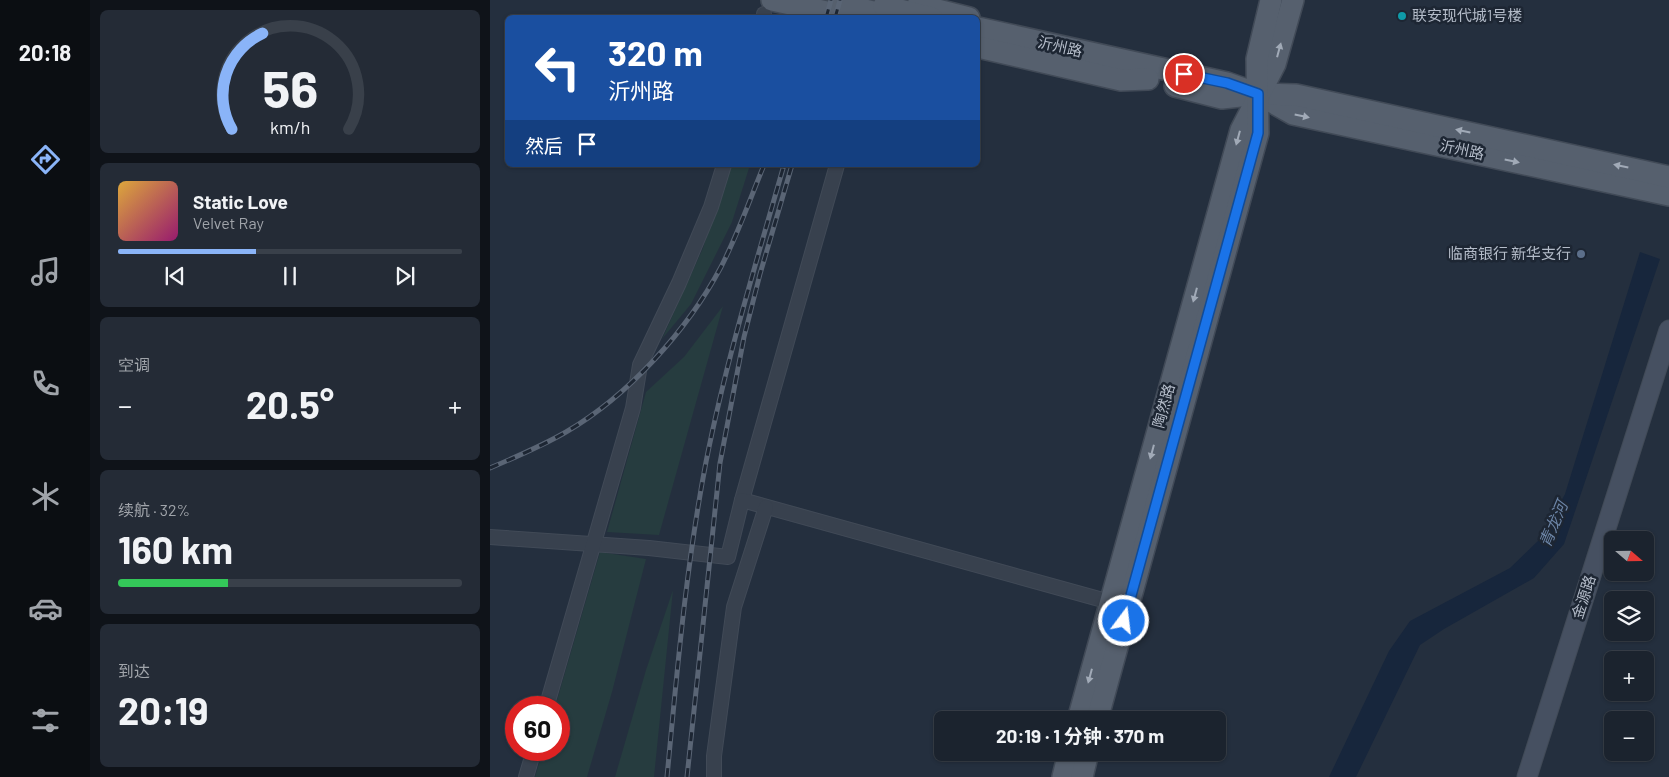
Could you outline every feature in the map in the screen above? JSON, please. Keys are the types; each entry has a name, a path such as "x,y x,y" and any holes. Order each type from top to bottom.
{"main road":[{"path":"820,0 885,15"},
{"path":"856,0 919,15"},
{"path":"895,0 957,15"},
{"name":"陶然路","path":"1099,711 1258,133 1257,59 1271,0"},
{"name":"陶然路","path":"1081,711 1240,130 1275,64 1293,0"},
{"path":"767,10 821,15"},
{"path":"980,20 1134,57 1151,73"},
{"name":"沂州路","path":"980,29 1151,73"},
{"name":"沂州路","path":"980,37 1151,73 1227,83 1258,94 1292,114 1669,195"},
{"path":"980,47 1122,80 1151,73"},
{"name":"沂州路","path":"1258,94 1296,94 1669,177"},
{"path":"1135,512 1125,580 1138,568"},
{"path":"1100,641 1114,629 1107,683"},
{"path":"1063,777 1067,761"},
{"path":"1082,777 1086,761"}],"street":[{"path":"550,696 633,408 640,365 679,283 711,207 723,167"},
{"path":"490,537 649,548 728,557 742,500 835,167"},
{"name":"金源路","path":"1526,777 1669,330"},
{"path":"742,500 1110,602"},
{"path":"714,777 714,756 734,607 766,507"},
{"path":"526,777 531,761"}],"green space":[{"path":"728,167 749,167 732,222 691,304 662,339 703,248"},
{"path":"723,306 659,535 607,532 646,392 684,357"},
{"path":"600,552 646,559 612,692 587,777 535,777 540,761 570,761 570,696 558,696"},
{"path":"673,590 654,777 615,777 646,670"}],"water":[{"name":"青龙河","path":"1640,252 1660,259 1564,544 1534,578 1444,629 1420,645 1356,777 1329,777 1389,651 1410,621 1510,568 1542,537 1565,494"}],"railway":[{"path":"827,15 831,0"},
{"path":"836,15 840,0"},
{"path":"490,468 548,442 589,417 612,400 654,360 691,315 721,267 763,167"},
{"path":"667,777 678,659 693,540 706,462 732,349 783,167"},
{"path":"687,777 720,463 744,337 760,274 791,167"}],"place":[{"name":"联安现代城1号楼","path":"1402,16"},
{"name":"临商银行 新华支行","path":"1581,254"}],"route":[{"path":"1124,621 1258,133 1258,94 1227,83 1184,74"}]}
